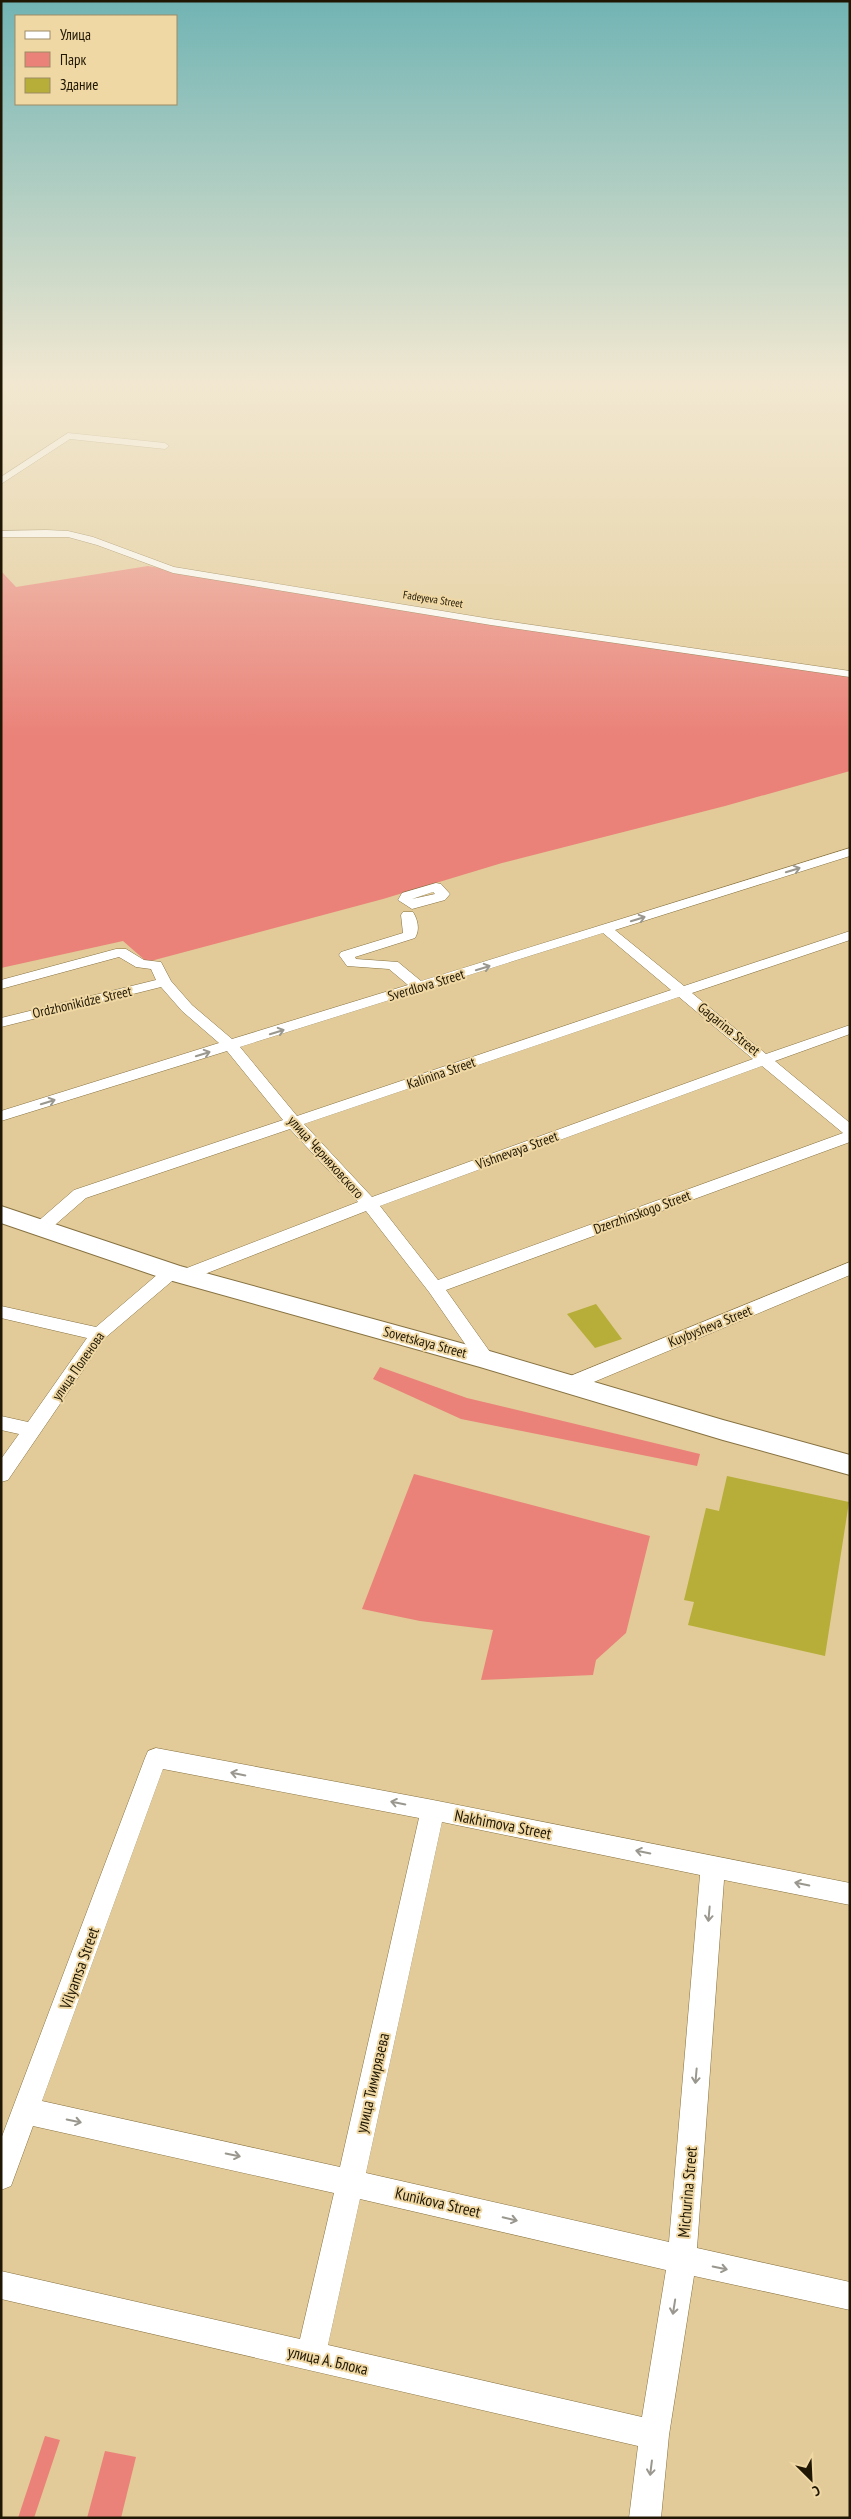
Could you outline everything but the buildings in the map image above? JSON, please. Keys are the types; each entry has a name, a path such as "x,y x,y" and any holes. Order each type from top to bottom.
{"street":[{"name":"Fadeyeva Street","path":"1,534 70,535 88,538 147,563 174,570 491,622 850,674"},
{"name":"Sverdlova Street","path":"1,1116 850,852"},
{"path":"408,915 411,926 410,935 346,955 352,963 393,965 420,987"},
{"name":"Gagarina Street","path":"606,929 850,1131"},
{"name":"Kalinina Street","path":"42,1227 80,1194 850,935"},
{"name":"улица Черняховского","path":"1,985 121,952 141,964 156,965 164,982 187,1008 231,1046 294,1123 369,1204 435,1288 486,1359"},
{"name":"Ordzhonikidze Street","path":"1,1023 164,982"},
{"name":"Vishnevaya Street","path":"179,1274 850,1029"},
{"name":"Dzerzhinskogo Street","path":"435,1288 850,1136"},
{"name":"Sovetskaya Street","path":"1,1214 179,1274 486,1359 722,1430 850,1465"},
{"name":"Kuybysheva Street","path":"570,1384 850,1268"},
{"name":"улица Поленова","path":"1,1475 99,1334 179,1274"},
{"path":"1,1312 99,1334"},
{"path":"1,1423 34,1430"},
{"name":"Nakhimova Street","path":"156,1758 433,1810 850,1894"},
{"name":"Vilyamsa Street","path":"1,2176 156,1758"},
{"name":"улица Тимирязева","path":"311,2356 433,1810"},
{"name":"Michurina Street","path":"645,2518 654,2435 682,2260 713,1865"},
{"name":"Kunikova Street","path":"26,2111 350,2182 682,2260 850,2296"},
{"name":"улица А. Блока","path":"1,2285 654,2435"}],"green space":[{"path":"148,566 475,622 850,677 850,771 725,806 502,863 383,899 147,962 123,941 1,968 1,571 16,587"},
{"path":"380,1367 467,1398 700,1454 697,1466 461,1419 373,1379"},
{"path":"414,1474 650,1536 626,1633 596,1660 593,1675 481,1680 493,1630 420,1621 362,1609"},
{"path":"45,2436 60,2440 34,2518 18,2518"},
{"path":"105,2451 136,2457 121,2518 87,2518"}]}
